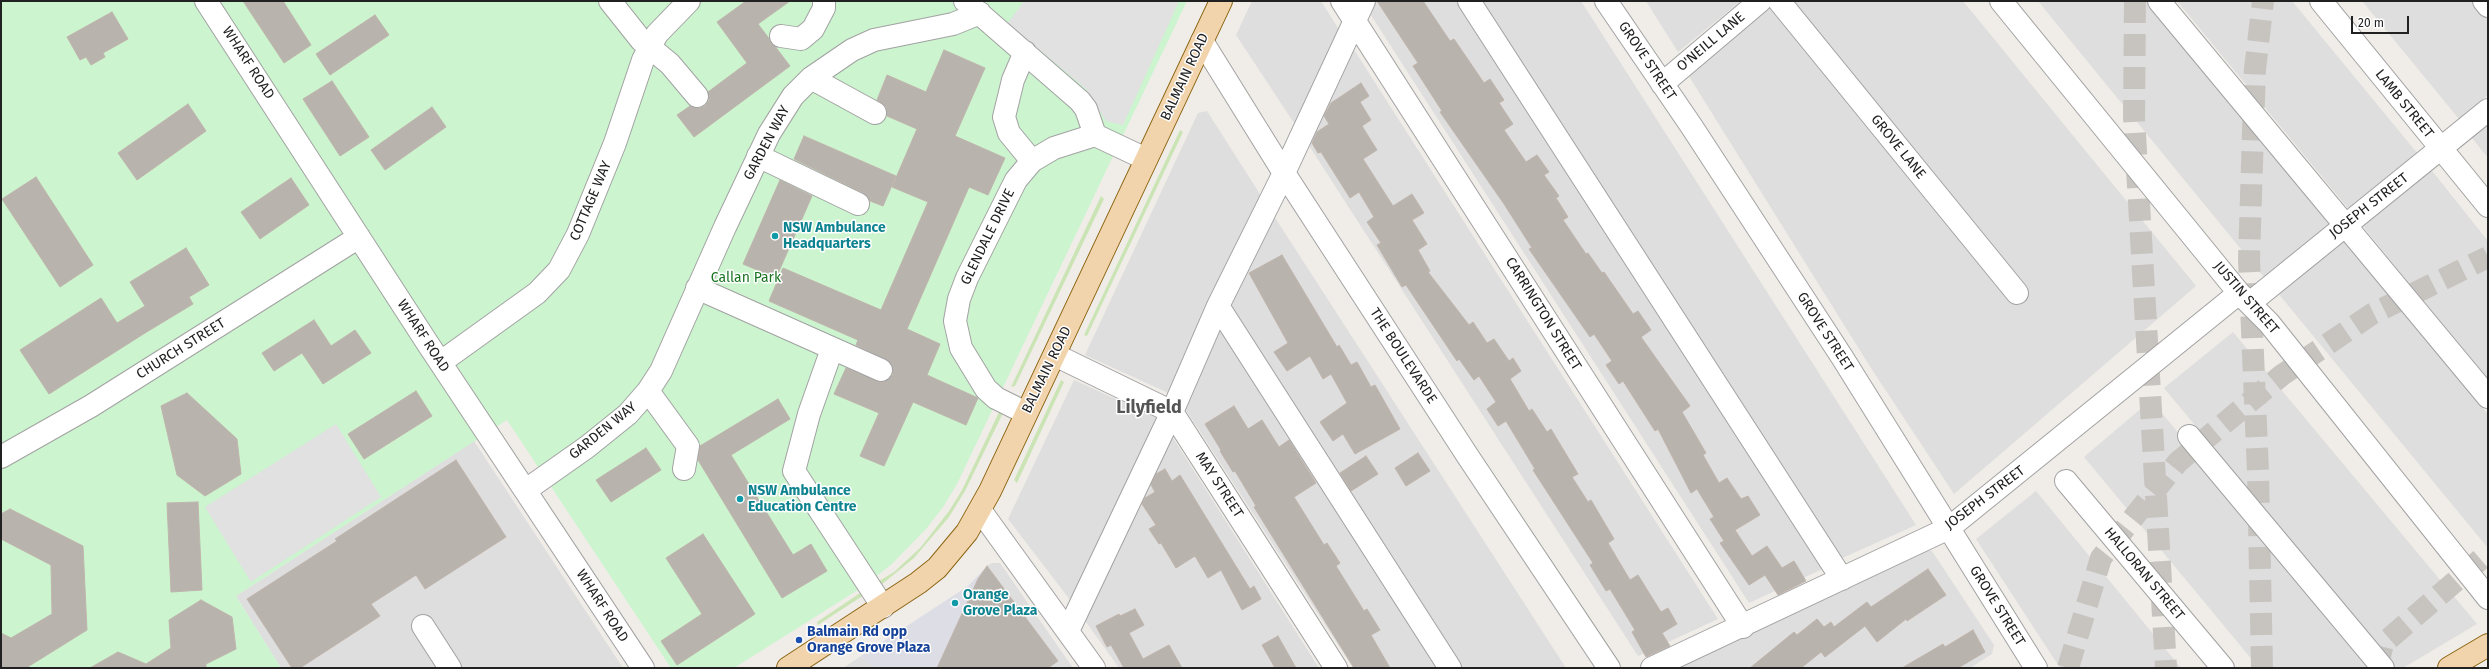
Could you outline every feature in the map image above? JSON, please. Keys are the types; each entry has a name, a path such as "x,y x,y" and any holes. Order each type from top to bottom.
{"main road":[{"name":"BALMAIN ROAD","path":"788,668 883,607 937,568 962,538 980,510 1221,1"},
{"path":"2449,668 2488,645"}],"street":[{"name":"WHARF ROAD","path":"206,1 441,362 644,668"},
{"path":"610,1 629,27 650,48 670,64 697,96"},
{"name":"COTTAGE WAY","path":"441,362 536,293 559,270 578,234 615,144 643,60 657,34 689,1"},
{"path":"781,36 802,40 813,29 824,8 824,1"},
{"name":"CARRINGTON STREET","path":"1342,1 1359,11 1743,627"},
{"path":"1469,1 1842,580"},
{"name":"GROVE STREET","path":"1606,1 1842,357 1949,528 2027,665"},
{"name":"O'NEILL LANE","path":"1662,84 1760,1"},
{"name":"GROVE LANE","path":"1780,1 2017,293"},
{"name":"JUSTIN STREET","path":"2002,1 2488,598"},
{"path":"2159,1 2488,397"},
{"name":"LAMB STREET","path":"2321,1 2488,206"},
{"path":"2484,1 2488,6"},
{"name":"GARDEN WAY","path":"526,490 622,419 648,391 662,371 697,288 769,134 793,96 811,78 852,50 874,40 953,24 973,7 1080,100 1086,109 1095,135"},
{"path":"1068,631 1172,412 1218,306 1284,173 1359,11"},
{"name":"THE BOULEVARDE","path":"1202,41 1284,173 1467,455 1610,668"},
{"path":"1025,52 1012,80 1004,117 1009,133 1032,161"},
{"path":"811,78 875,113"},
{"name":"JOSEPH STREET","path":"1652,668 1743,627 1949,528 2245,298 2344,225 2488,110"},
{"path":"1095,135 1146,159"},
{"name":"GLENDALE DRIVE","path":"1026,413 996,398 983,384 961,348 955,321 959,300 967,278 1016,180 1032,161 1054,148 1095,135"},
{"path":"758,156 858,204"},
{"name":"CHURCH STREET","path":"1,457 91,406 359,237"},
{"path":"697,288 881,370"},
{"path":"1218,306 1450,668"},
{"path":"832,349 810,414 794,471 883,607"},
{"path":"1054,355 1172,412"},
{"path":"648,391 688,446 684,469"},
{"name":"MAY STREET","path":"1172,412 1336,668"},
{"path":"2189,436 2383,668"},
{"name":"HALLORAN STREET","path":"2066,481 2223,668"},
{"path":"980,510 1094,668"},
{"path":"423,626 450,668"}],"shaded area":[{"path":"1024,1 1179,1 1123,125 1106,121 1086,89 1008,23"},
{"path":"1252,1 1321,1 1343,36 1298,129 1236,35"},
{"path":"1371,1 1465,1 1827,567 1749,603 1367,9"},
{"path":"1477,1 1581,1 1916,525 1838,560"},
{"path":"1646,1 1741,1 1678,52"},
{"path":"1794,1 1963,1 2196,286 1954,494 1869,365 1685,70 1770,5 2011,303 2028,288"},
{"path":"2038,1 2155,1 2335,223 2267,281"},
{"path":"2177,1 2292,1 2418,154 2351,212"},
{"path":"2362,1 2476,1 2488,16 2488,95 2459,119"},
{"path":"1351,45 1718,619 1638,656 1306,141"},
{"path":"1207,111 1265,202 1175,396 1085,355 1198,113"},
{"path":"2488,117 2488,158 2468,133"},
{"path":"2429,167 2488,241 2488,382 2361,224"},
{"path":"1272,213 1566,668 1455,668 1226,308"},
{"path":"2343,238 2488,414 2488,548 2277,292"},
{"path":"1217,326 1224,327 1445,668 1353,668 1182,404"},
{"path":"2233,332 2477,624 2403,668 2397,668 2164,388"},
{"path":"1074,380 1162,420 1074,605 1008,519"},
{"path":"2151,400 2372,668 2259,668 2084,457"},
{"path":"336,424 381,497 251,582 205,507"},
{"path":"1168,430 1319,668 1119,668 1081,615"},
{"path":"474,441 623,668 281,668 236,596"},
{"path":"2036,491 2181,668 2060,668 1976,539"},
{"path":"1924,550 1932,551 1994,645 1992,654 1970,668 1678,668"},
{"path":"992,563 1000,563 1073,668 937,668 987,566"},
{"name":"Orange Grove Plaza","path":"987,566 937,668 874,668 861,656 968,586"},
{"path":"861,656 874,668 843,668"}],"green space":[{"name":"Callan Park","path":"1,1 1187,1 957,484 943,507 926,529 892,564 861,588 734,668 671,668 507,420 236,596 281,668 1,668"},
{"path":"1180,130 1183,132 1087,336 1084,335"},
{"path":"1101,196 1104,199 1015,386 1011,387"},
{"path":"1061,380 1064,382 1017,483 1014,480"},
{"path":"1001,408 1004,411 965,491 949,517 914,558 881,585 879,581 894,572 921,547 949,511 962,490"},
{"path":"863,591 864,595 818,625 817,622"}],"building":[{"path":"243,1 283,1 311,45 284,63"},
{"path":"746,1 790,1 758,24 790,66 694,137 677,115 690,106 699,108 705,106 709,100 708,92 747,63 717,22"},
{"path":"1377,1 1423,1 1450,41 1454,39 1484,83 1490,79 1504,100 1499,103 1513,124 1504,130 1526,162 1537,155 1549,172 1544,175 1559,196 1556,198 1568,217 1563,220 1586,254 1588,253 1602,273 1604,272 1633,314 1638,311 1651,330 1641,337 1690,406 1682,412 1706,453 1703,455 1719,483 1727,478 1741,499 1748,496 1760,515 1735,530 1752,556 1767,546 1782,568 1794,561 1806,581 1778,595 1765,575 1749,585 1720,543 1724,541 1710,519 1714,517 1697,489 1691,493 1658,429 1655,431 1623,381 1619,384 1606,365 1612,361 1594,334 1590,337 1529,249 1532,248 1504,204 1440,112 1442,111 1413,66 1418,63"},
{"path":"112,12 128,39 103,53 105,57 91,65 86,57 80,60 67,37"},
{"path":"375,15 389,35 330,75 316,54"},
{"name":"NSW Ambulance Headquarters","path":"944,50 985,68 955,136 1005,158 988,195 969,187 907,329 940,344 927,375 978,398 966,425 913,402 884,466 860,456 879,413 834,394 846,368 883,382 893,375 891,363 856,345 858,340 769,301 783,268 881,310 928,202 892,187 917,129 887,116 886,107 877,100 887,75 926,92"},
{"path":"332,81 369,137 340,156 303,99"},
{"path":"1361,83 1369,96 1360,102 1371,120 1362,126 1377,150 1363,159 1393,206 1412,194 1424,213 1412,220 1427,244 1418,250 1430,271 1428,272 1469,325 1473,322 1487,343 1494,339 1509,361 1513,358 1521,371 1510,379 1529,411 1532,409 1547,432 1551,429 1578,474 1572,477 1588,502 1591,500 1614,539 1608,543 1630,580 1638,575 1661,612 1668,608 1677,624 1662,633 1670,646 1646,657 1632,632 1635,630 1610,589 1606,591 1590,565 1593,563 1533,470 1535,469 1506,421 1498,426 1487,409 1496,402 1479,376 1474,380 1459,359 1457,361 1406,285 1402,287 1377,245 1381,243 1367,222 1374,217 1359,192 1350,198 1321,152 1318,153 1312,143 1317,132 1329,124 1324,116 1331,103"},
{"path":"188,104 206,131 137,180 118,153"},
{"path":"432,107 446,127 385,170 371,150"},
{"path":"804,136 896,176 883,206 870,201 863,193 794,159"},
{"path":"36,177 93,265 60,287 2,199"},
{"path":"291,178 309,205 260,239 241,212"},
{"path":"780,180 812,196 776,278 743,264"},
{"path":"186,248 209,285 189,297 193,304 49,394 20,350 101,298 117,323 145,306 130,282"},
{"path":"1282,255 1337,347 1339,345 1351,365 1357,362 1371,387 1375,385 1400,429 1355,454 1343,434 1333,441 1320,422 1347,403 1331,374 1323,379 1310,356 1287,371 1274,352 1288,343 1249,273"},
{"path":"314,320 331,346 355,330 371,353 323,384 302,353 274,371 262,353"},
{"path":"416,391 432,416 364,459 348,434"},
{"path":"187,393 237,439 241,474 205,496 177,475 161,406"},
{"name":"NSW Ambulance Education Centre","path":"778,399 790,419 731,455 793,555 811,544 827,571 782,598 698,460 700,446"},
{"path":"1234,406 1248,429 1262,420 1279,447 1289,440 1316,483 1294,497 1324,545 1327,543 1340,563 1336,566 1364,611 1367,609 1380,630 1371,635 1390,668 1354,668 1254,507 1256,506 1235,471 1233,472 1220,451 1221,450 1205,424"},
{"path":"646,448 661,470 611,502 596,480"},
{"path":"1418,453 1430,471 1406,486 1395,468"},
{"path":"1366,456 1378,474 1351,491 1340,473"},
{"path":"456,460 506,537 425,589 416,575 371,604 380,616 300,668 292,668 247,599 337,541 335,539"},
{"path":"1165,469 1172,481 1180,475 1250,589 1254,586 1261,599 1242,610 1221,570 1208,578 1195,556 1176,568 1161,543 1159,544 1149,529 1156,525 1142,504 1145,498 1155,492 1151,485 1156,474"},
{"path":"198,502 202,590 171,592 167,503"},
{"path":"10,509 83,546 87,630 26,668 1,668 1,633 11,638 52,614 51,565 1,539 1,514"},
{"path":"703,534 755,614 677,665 661,641 702,614 666,558"},
{"path":"987,566 1058,661 1048,668 937,668 978,579"},
{"path":"1928,569 1946,595 1907,621 1906,619 1877,642 1865,626 1825,657 1821,652 1801,668 1750,668 1794,632 1797,635 1817,619 1824,627 1831,622 1834,627 1867,602 1871,607"},
{"path":"201,600 232,617 236,649 206,664 206,668 90,668 118,652 146,664 171,648 169,620"},
{"path":"1135,609 1144,625 1129,633 1143,659 1169,645 1182,668 1124,668 1111,645 1107,647 1096,626 1119,614 1120,616"},
{"path":"1973,630 1985,652 1958,668 1902,668 1943,644 1945,647"},
{"path":"1278,636 1296,668 1275,668 1262,645"}],"tunnel":[{"path":"2135,1 2134,117 2166,668"},
{"path":"2262,668 2258,472 2249,259 2255,69 2263,1"},
{"path":"2068,668 2101,558 2178,462 2282,375 2372,314 2488,257"},
{"path":"2377,668 2383,644 2488,553"}],"place":[{"name":"NSW Ambulance Headquarters","path":"775,236"},
{"name":"NSW Ambulance Education Centre","path":"740,499"},
{"name":"Orange Grove Plaza","path":"955,603"},
{"name":"Balmain Rd opp Orange Grove Plaza","path":"799,640"}],"district":[{"name":"Lilyfield","path":"1149,408"}]}
